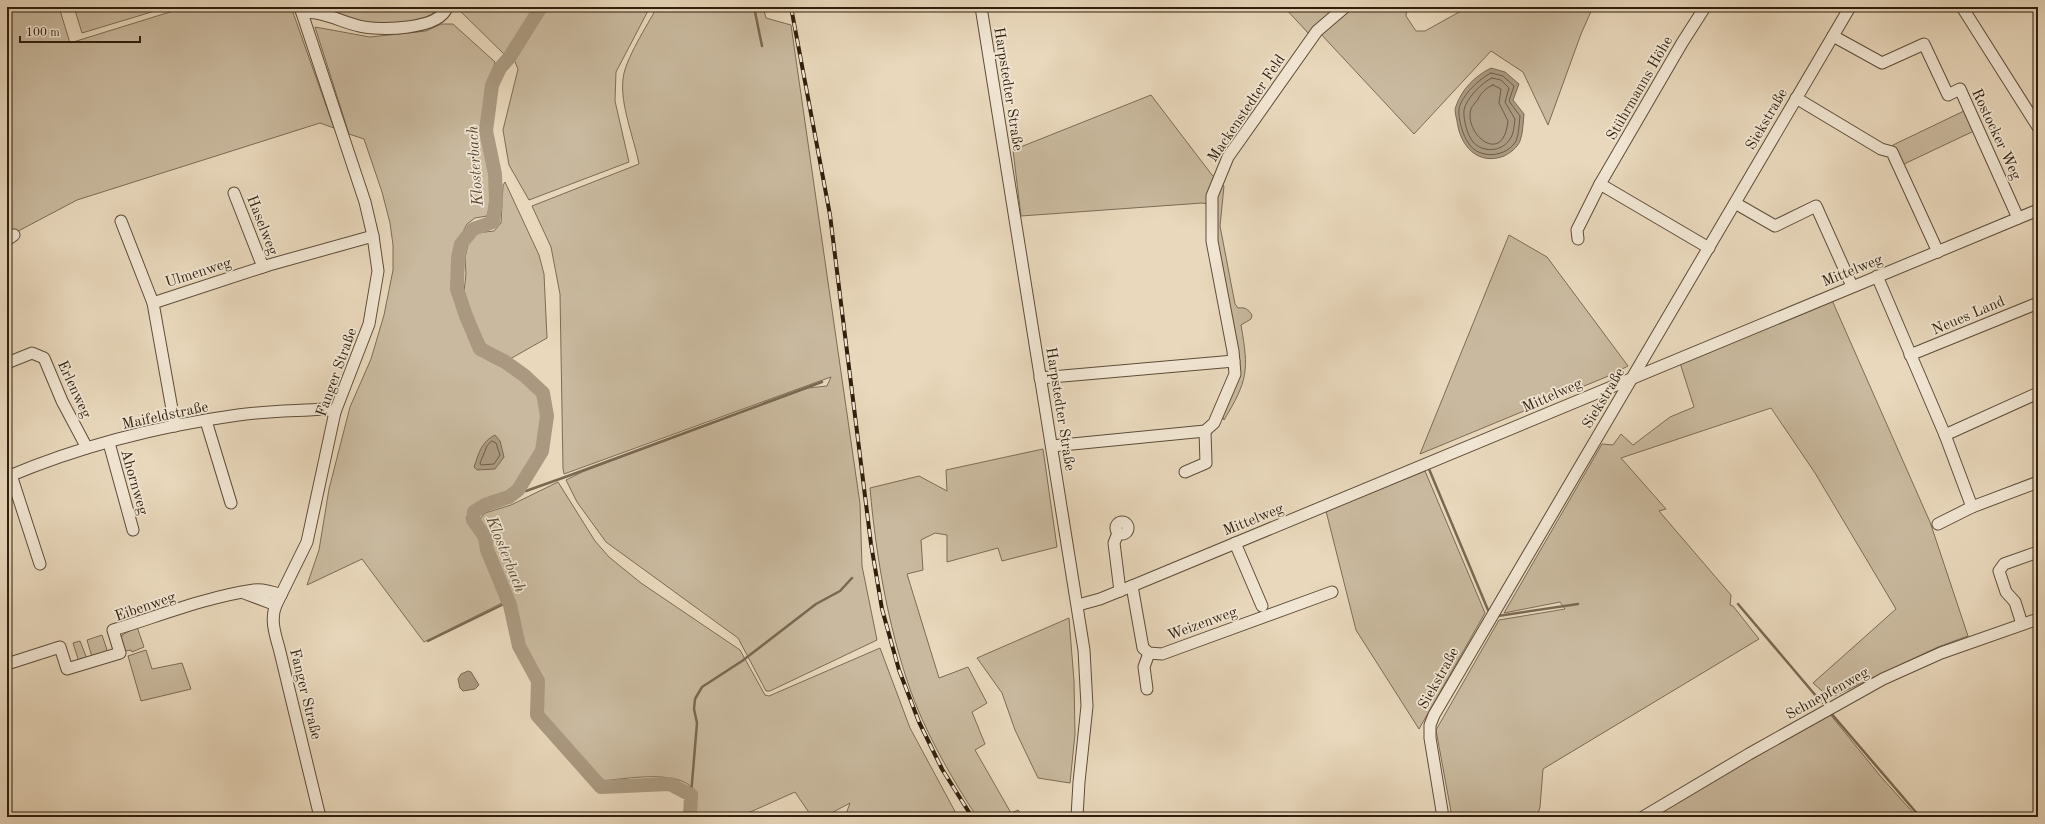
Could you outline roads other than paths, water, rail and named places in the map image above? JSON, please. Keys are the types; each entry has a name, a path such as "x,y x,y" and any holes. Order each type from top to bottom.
{"street":[{"name":"Harpstedter Straße","path":"981,7 1084,650 1087,706 1077,817"},
{"name":"Mackenstedter Feld","path":"1205,431 1214,423 1224,404 1235,374 1234,361 1212,241 1212,196 1228,158 1317,30 1345,7"},
{"name":"Stührmanns Höhe","path":"1578,239 1577,230 1600,184 1682,42 1705,7"},
{"name":"Siekstraße","path":"1444,817 1430,738 1430,725 1434,715 1850,7"},
{"path":"1962,7 2038,127"},
{"path":"301,10 372,29 428,24 440,18 447,8"},
{"name":"Fanger Straße","path":"301,10 365,202 373,236 378,271 375,298 361,350 335,412 307,542 273,614 274,626 320,817"},
{"name":"Rostocker Weg","path":"1832,36 1882,63 1924,44 1948,95 1960,89 2018,218"},
{"path":"1796,98 1881,149 1892,152 1938,252"},
{"path":"1600,184 1709,248"},
{"name":"Haselweg","path":"234,193 263,267"},
{"path":"1735,203 1776,226 1816,206 1852,286"},
{"name":"Mittelweg","path":"1078,605 1095,601 1120,591 1527,423 1632,377 2038,210"},
{"path":"121,221 153,303"},
{"name":"Ulmenweg","path":"175,426 153,303 263,267 373,236"},
{"path":"1877,276 1945,435 1972,507"},
{"name":"Neues Land","path":"1910,355 2038,303"},
{"name":"Erlenweg","path":"7,363 32,353 44,358 62,401 87,448"},
{"path":"1040,378 1234,361"},
{"path":"1945,435 2038,393"},
{"name":"Maifeldstraße","path":"9,476 87,448 175,426 255,414 325,409 335,412"},
{"path":"206,421 231,503"},
{"path":"1052,446 1205,431 1206,463 1185,472"},
{"name":"Ahornweg","path":"109,443 133,530"},
{"path":"9,476 40,564"},
{"path":"1938,524 1972,507 2038,482"},
{"path":"1118,533 1114,544 1120,591"},
{"path":"1235,543 1262,606"},
{"path":"2022,624 2015,602 2006,592 2000,572 2004,564 2038,552"},
{"path":"1132,586 1141,642 1149,653 1144,667 1147,689"},
{"name":"Eibenweg","path":"7,664 60,647 67,669 120,653 113,630 222,596 255,590 271,592 279,600"},
{"name":"Weizenweg","path":"1149,653 1162,654 1332,592"},
{"name":"Schnepfenweg","path":"1643,817 1749,754 1883,679 1941,653 2038,619"}],"water":[{"path":"1491,68 1505,72 1519,84 1513,100 1524,114 1522,135 1519,144 1504,156 1486,158 1478,156 1466,146 1459,130 1455,108 1465,89 1474,79"},
{"path":"495,435 500,441 504,457 495,469 477,470 474,467 481,448 490,438"},
{"path":"468,671 471,672 479,685 475,689 463,691 460,688 458,679 461,674"}],"waterway":[{"name":"Klosterbach","path":"541,7 509,58 500,68 492,85 486,131 495,174 496,201 493,222 473,229 461,244 458,258 457,289 466,316 480,349 504,361 525,376 543,393 547,416 542,451 518,490 509,497 485,505 474,512 473,520 485,537 487,550 510,605 519,646 538,681 537,715 601,787 670,784 691,795 690,817"},
{"path":"754,7 762,46"},
{"path":"518,490 526,491 822,382"},
{"path":"1429,469 1488,610"},
{"path":"691,795 697,723 694,709 695,699 702,687 742,661 816,604 840,591 852,578"},
{"path":"428,641 508,602"},
{"path":"1498,616 1578,604"},
{"path":"1738,604 1822,703"},
{"path":"1830,712 1920,817"}],"railway":[{"path":"791,7 830,215 871,544 882,609 899,670 919,722 942,769 972,817"}]}
